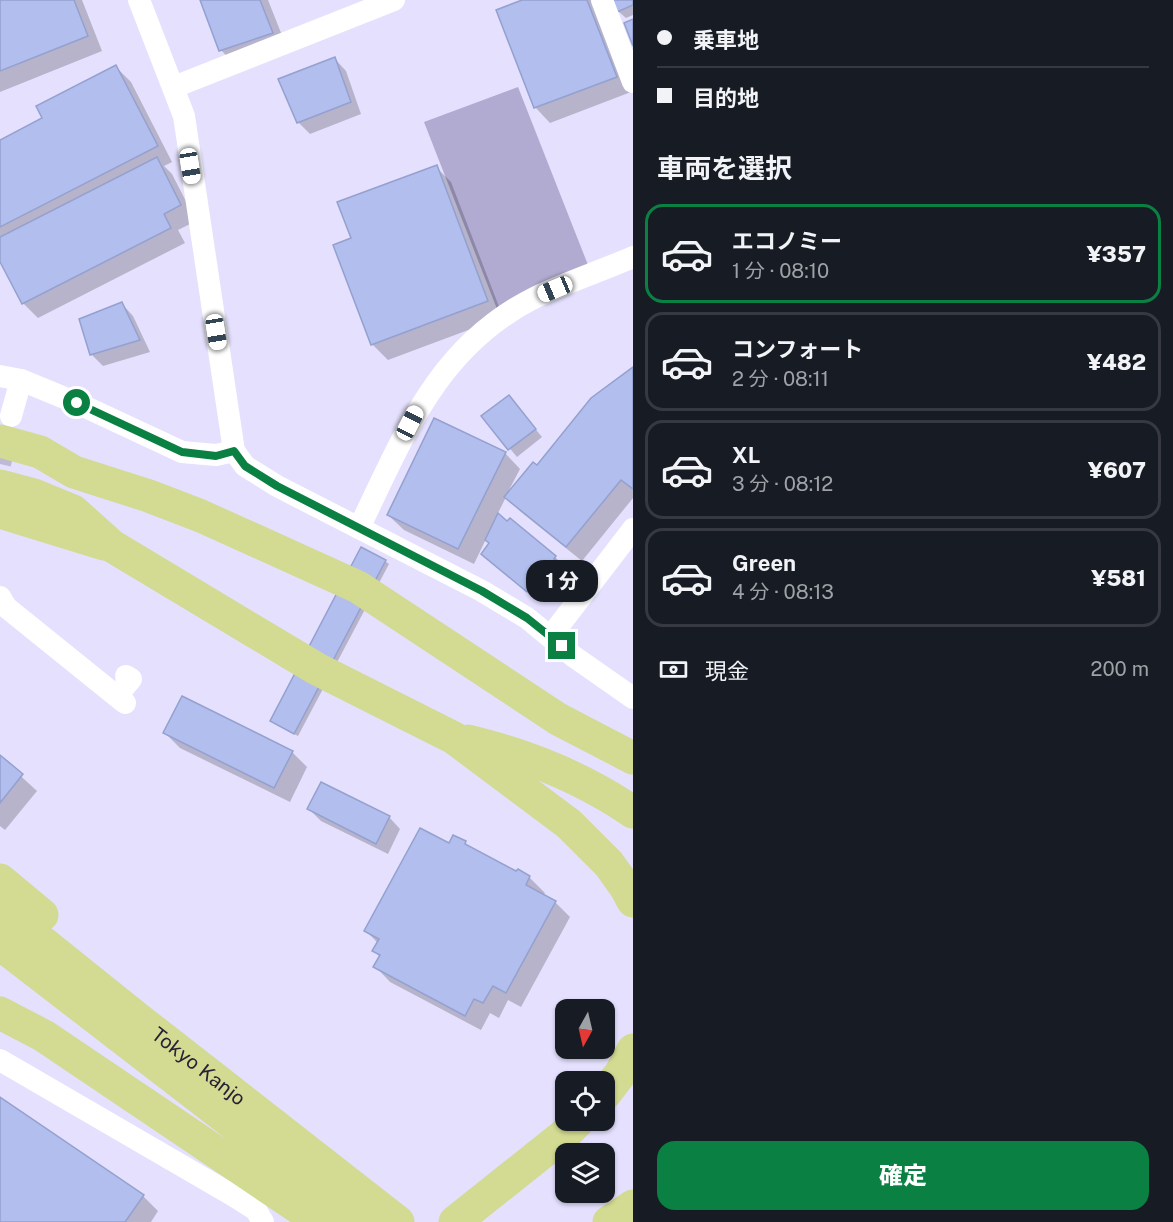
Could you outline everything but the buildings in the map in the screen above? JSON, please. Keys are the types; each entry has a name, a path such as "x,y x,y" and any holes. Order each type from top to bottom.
{"highway":[{"path":"6,429 74,472 149,496 201,516 358,587 558,718 633,758"},
{"path":"0,466 30,471 74,472"},
{"path":"0,486 34,495 73,511 112,546 317,669 454,738 569,824 609,864 633,902"},
{"path":"0,512 112,546"},
{"path":"558,718 633,780"},
{"path":"454,738 505,750 556,769 633,812"},
{"path":"0,880 91,956 137,1018"},
{"name":"Tokyo Kanjo","path":"0,908 398,1222"},
{"name":"Tokyo Kanjo","path":"0,944 361,1222"},
{"path":"0,1013 54,1043 320,1222"},
{"path":"615,1081 633,1050"},
{"path":"455,1222 568,1131"},
{"path":"609,1222 633,1206"}],"street":[{"path":"139,0 184,116 234,451 245,466 277,486 482,591 527,618 573,656 633,698"},
{"path":"174,87 394,0"},
{"path":"602,0 633,82"},
{"path":"359,528 416,412 456,357 507,314 536,297 633,257"},
{"path":"6,429 10,378 77,403 182,452 216,456 234,451"},
{"path":"551,636 633,528"},
{"path":"0,597 6,607 123,692"},
{"path":"0,1060 234,1196 256,1210 262,1222"}],"shaded area":[{"path":"518,87 588,265 497,309 424,122"}],"tunnel":[{"path":"0,464 8,430"}],"route":[{"path":"77,403 182,452 216,456 234,451 245,466 277,486 482,591 527,618 562,646"}]}
